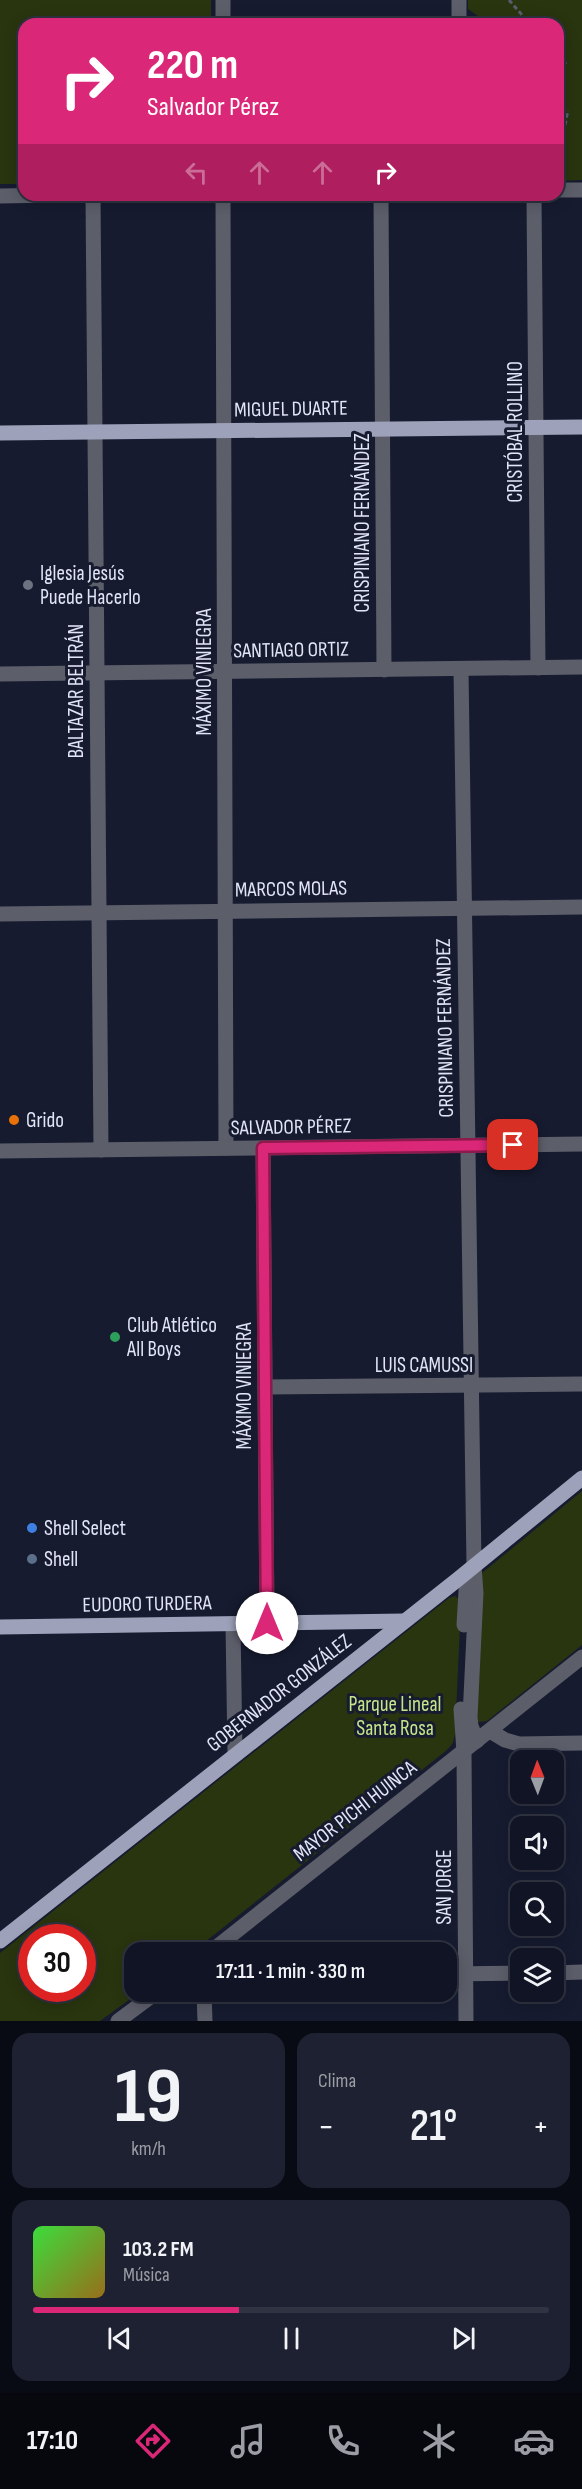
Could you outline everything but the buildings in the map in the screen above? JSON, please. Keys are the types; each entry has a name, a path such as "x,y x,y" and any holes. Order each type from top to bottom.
{"main road":[{"name":"MIGUEL DUARTE","path":"0,432 582,427"},
{"name":"GOBERNADOR GONZÁLEZ","path":"0,1941 582,1478"},
{"name":"EUDORO TURDERA","path":"0,1628 404,1621"}],"street":[{"path":"223,0 223,18"},
{"path":"459,0 459,18"},
{"path":"564,190 582,190"},
{"path":"0,196 18,196"},
{"name":"BALTAZAR BELTRÁN","path":"93,201 101,1150"},
{"name":"MÁXIMO VINIEGRA","path":"223,201 226,1148"},
{"name":"CRISPINIANO FERNÁNDEZ","path":"381,201 384,670"},
{"name":"CRISTÓBAL ROLLINO","path":"534,201 538,668"},
{"name":"SANTIAGO ORTIZ","path":"0,674 582,668"},
{"name":"CRISPINIANO FERNÁNDEZ","path":"461,669 476,1593 470,1720 477,1741"},
{"name":"MARCOS MOLAS","path":"0,914 582,907"},
{"name":"SALVADOR PÉREZ","path":"0,1151 582,1144"},
{"name":"MÁXIMO VINIEGRA","path":"263,1148 267,1623"},
{"name":"LUIS CAMUSSI","path":"265,1387 582,1384"},
{"name":"CRISPINIANO FERNÁNDEZ","path":"464,1752 461,1724 465,1599 474,1566"},
{"path":"233,1624 235,1755"},
{"name":"MAYOR PICHI HUINCA","path":"223,1942 582,1657"},
{"path":"490,1731 505,1740 519,1744 582,1743"},
{"name":"SAN JORGE","path":"464,1752 465,2021"},
{"path":"564,1973 582,1972"},
{"path":"457,1974 510,1973"},
{"path":"118,2021 144,2002"},
{"path":"204,2002 205,2021"}],"path":[{"path":"509,0 525,18"},
{"path":"565,125 568,110"}],"green space":[{"path":"0,0 211,0 211,18 18,18 18,184 0,184"},
{"path":"468,0 582,0 582,180 564,181 564,18 478,18 468,9"},
{"path":"582,1491 582,1645 487,1721 478,1722 475,1714 482,1573"},
{"name":"Parque Lineal Santa Rosa","path":"455,1596 459,1599 461,1605 453,1743 205,1942 124,1942 124,2002 126,2002 100,2021 0,2021 0,1953 18,1939 18,2002 96,2002 96,1924 37,1924 449,1598"}],"place":[{"name":"Iglesia Jesús Puede Hacerlo","path":"28,585"},
{"name":"Grido","path":"14,1120"},
{"name":"Club Atlético All Boys","path":"115,1337"},
{"name":"Shell Select","path":"32,1528"},
{"name":"Shell","path":"32,1559"}],"route":[{"path":"267,1623 263,1148 513,1145"}]}
